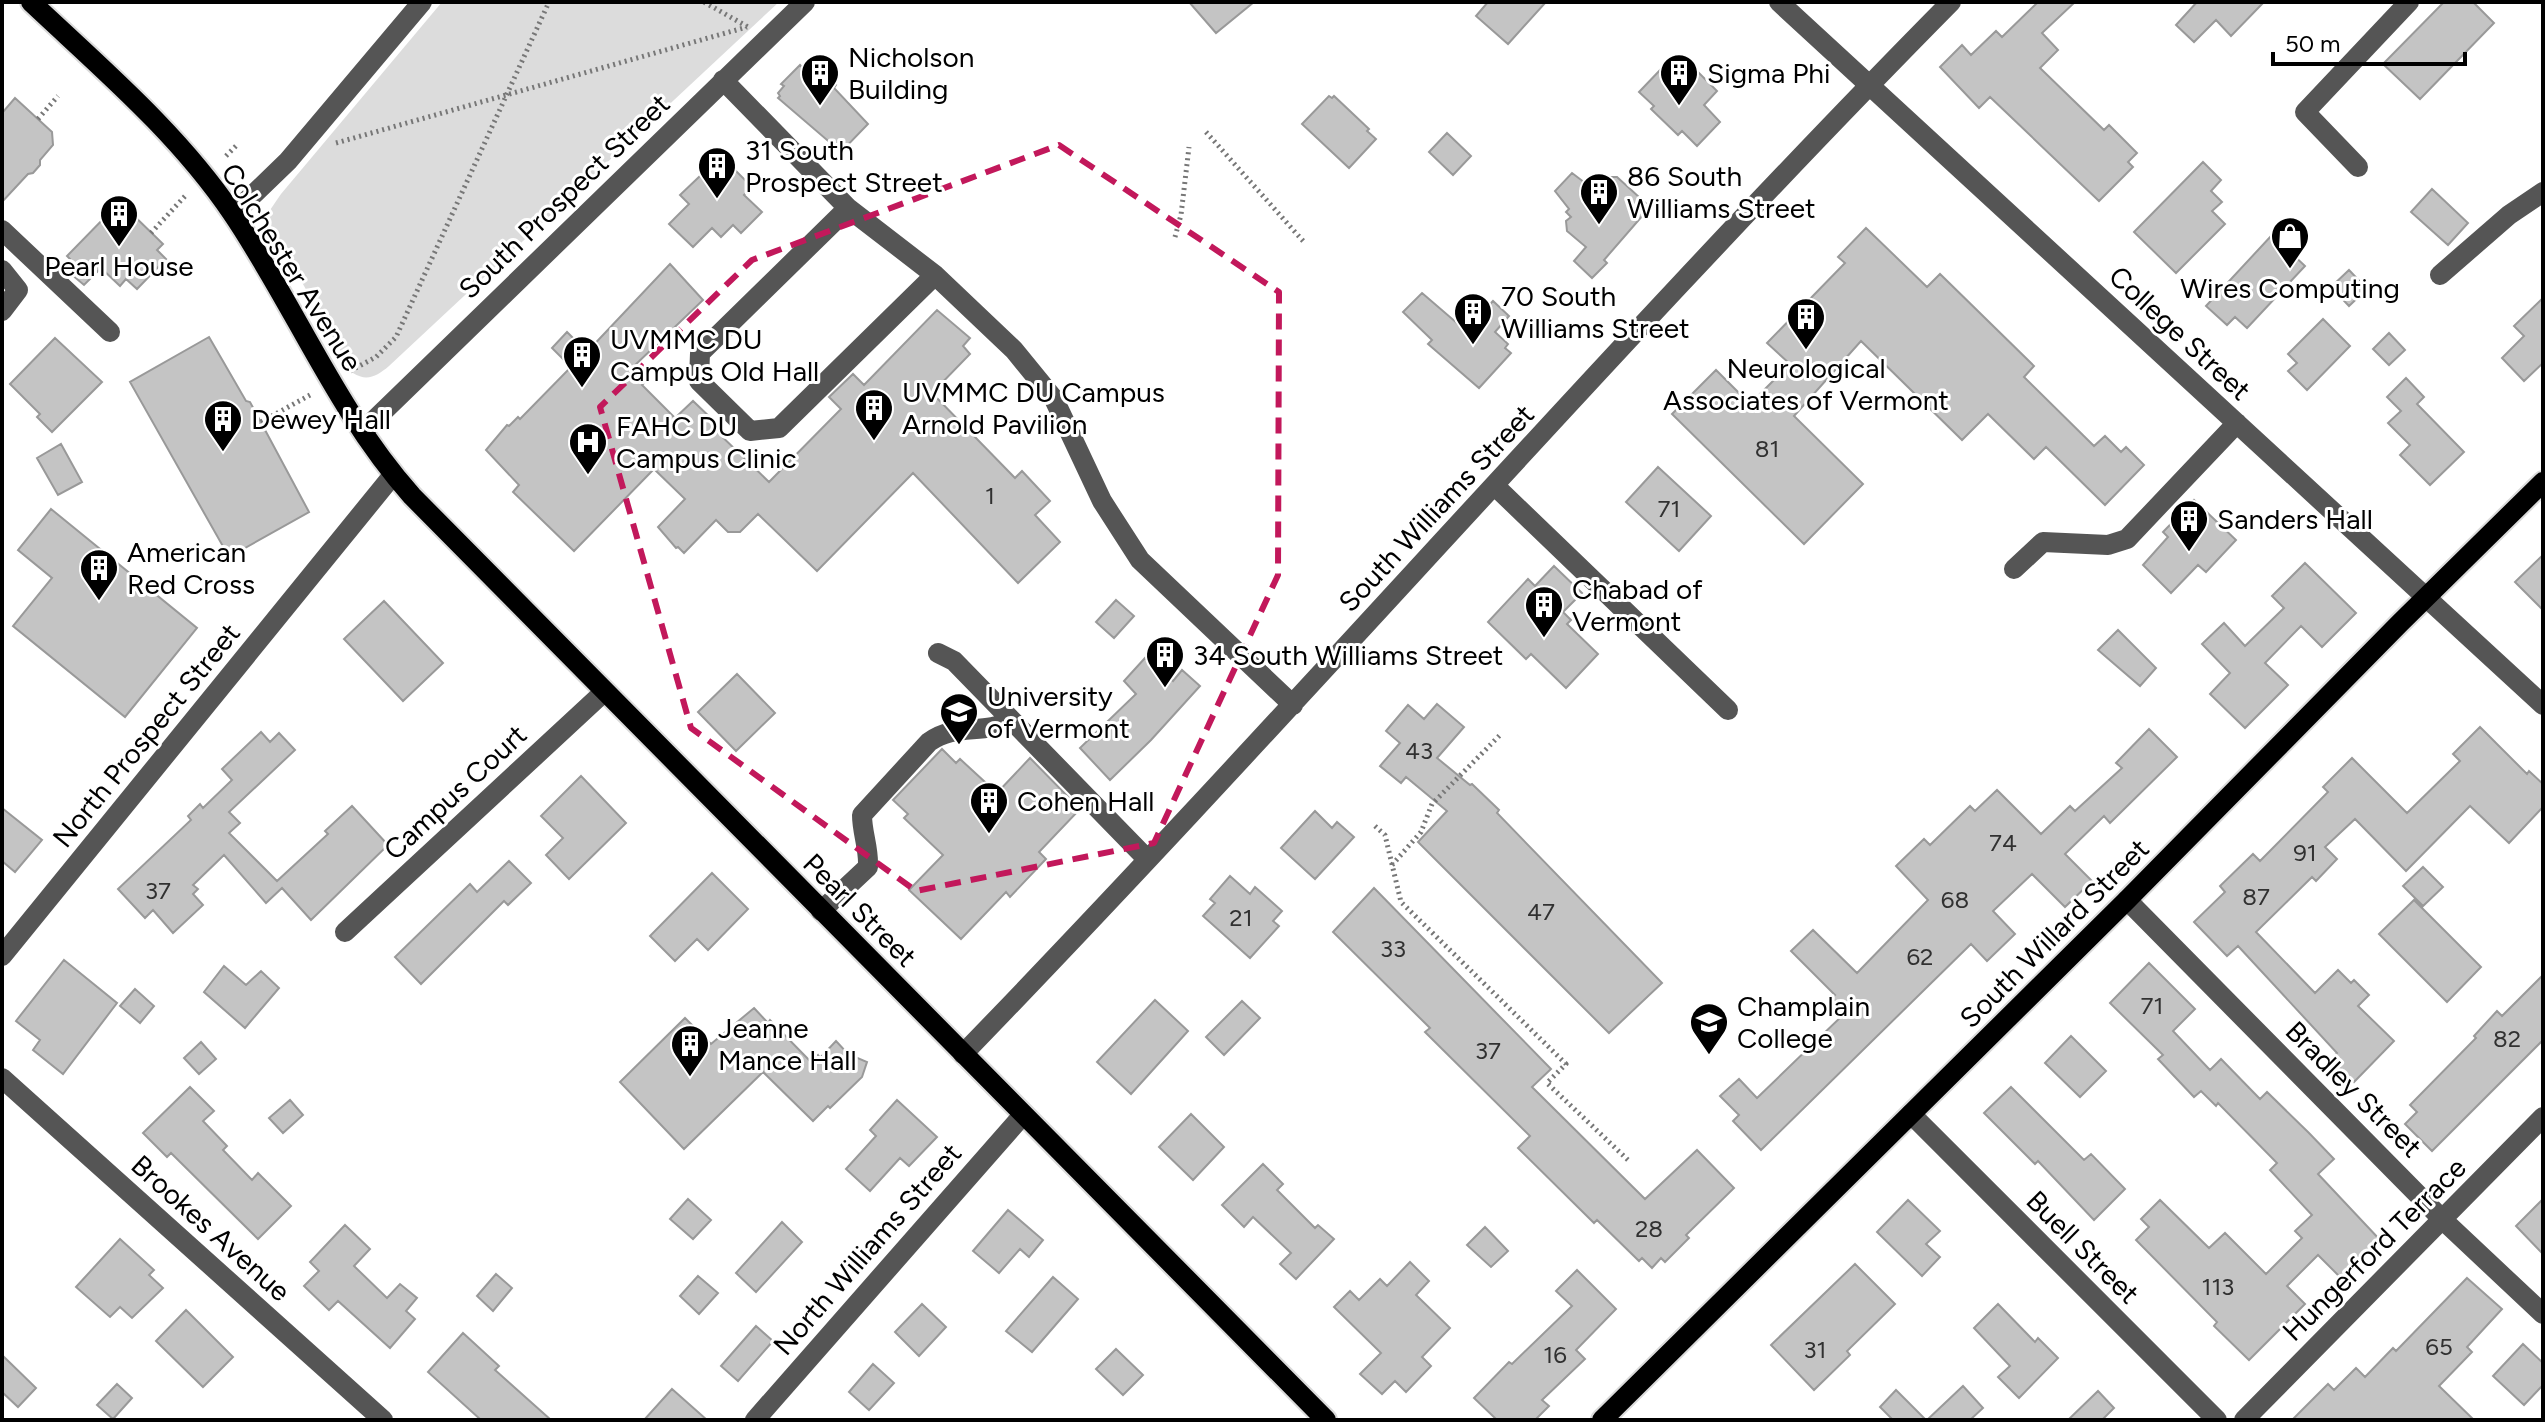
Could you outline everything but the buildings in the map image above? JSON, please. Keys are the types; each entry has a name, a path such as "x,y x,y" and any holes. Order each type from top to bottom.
{"main road":[{"name":"Colchester Avenue","path":"31,2 166,132 205,176 233,214 363,431"},
{"name":"Pearl Street","path":"363,431 393,475 604,692 1326,1420"},
{"name":"South Willard Street","path":"1602,1420 2543,482"}],"street":[{"path":"233,214 288,161 422,2"},
{"name":"South Prospect Street","path":"363,431 805,2"},
{"name":"College Street","path":"1779,2 2543,705"},
{"name":"South Williams Street","path":"963,1054 1293,705 1869,85 1951,2"},
{"path":"2358,167 2305,112 2409,2"},
{"path":"723,80 848,208 935,275 1014,350 1054,399 1102,501 1140,560 1293,705"},
{"path":"2440,275 2509,215 2543,192"},
{"path":"848,208 700,353 699,381 750,431 779,428 935,275"},
{"path":"2,230 110,332"},
{"path":"2,270 18,290 2,311"},
{"path":"2014,569 2043,542 2108,545 2127,539 2237,423"},
{"name":"North Prospect Street","path":"2,956 393,475"},
{"path":"1495,486 1728,710"},
{"path":"938,653 954,661 1147,859"},
{"name":"Campus Court","path":"345,932 604,692"},
{"path":"821,911 868,867 869,849 862,830 862,815 929,742 941,733 995,729 1012,721"},
{"name":"Bradley Street","path":"2127,900 2443,1220 2543,1314"},
{"name":"Brookes Avenue","path":"2,1078 383,1420"},
{"name":"Buell Street","path":"1911,1114 2217,1420"},
{"name":"North Williams Street","path":"755,1420 1022,1116"},
{"name":"Hungerford Terrace","path":"2244,1420 2543,1117"}],"path":[{"path":"350,371 376,357 396,337 549,2"},
{"path":"336,143 748,27 704,2"},
{"path":"38,119 58,96"},
{"path":"1206,132 1304,242"},
{"path":"226,156 238,144"},
{"path":"1175,237 1181,215 1189,147"},
{"path":"151,233 186,195"},
{"path":"261,422 310,395"},
{"path":"1392,865 1421,832 1432,804 1501,734"},
{"path":"1375,826 1385,835 1401,902 1566,1064 1547,1083 1628,1160"}],"highlighted area":[{"path":"1059,145 1279,292 1278,575 1154,843 916,891 691,728 600,407 752,260"}],"shaded area":[{"path":"442,2 779,2 389,366 376,375 363,377 353,373 272,229 268,213"}],"place":[{"name":"Nicholson Building","path":"820,107"},
{"name":"Sigma Phi","path":"1679,107"},
{"name":"31 South Prospect Street","path":"717,200"},
{"name":"86 South Williams Street","path":"1599,226"},
{"name":"Pearl House","path":"119,248"},
{"name":"Wires Computing","path":"2290,270"},
{"name":"70 South Williams Street","path":"1473,346"},
{"name":"Neurological Associates of Vermont","path":"1806,351"},
{"name":"UVMMC DU Campus Old Hall","path":"582,389"},
{"name":"UVMMC DU Campus Arnold Pavilion","path":"874,442"},
{"name":"Dewey Hall","path":"223,453"},
{"name":"FAHC DU Campus Clinic","path":"588,476"},
{"name":"Sanders Hall","path":"2189,553"},
{"name":"American Red Cross","path":"99,602"},
{"name":"Chabad of Vermont","path":"1544,639"},
{"name":"34 South Williams Street","path":"1165,689"},
{"name":"University of Vermont","path":"959,746"},
{"name":"Cohen Hall","path":"989,835"},
{"name":"Champlain College","path":"1709,1056"},
{"name":"Jeanne Mance Hall","path":"690,1078"}]}
